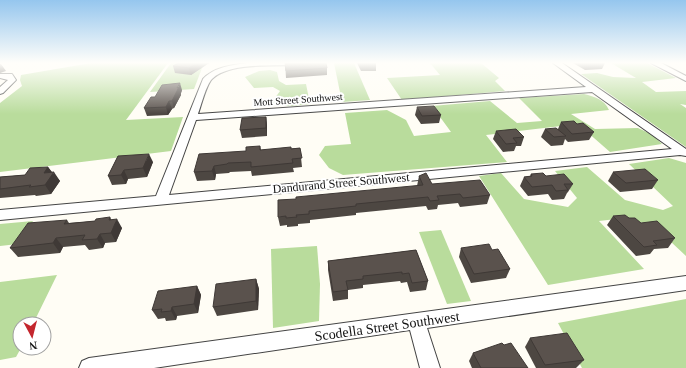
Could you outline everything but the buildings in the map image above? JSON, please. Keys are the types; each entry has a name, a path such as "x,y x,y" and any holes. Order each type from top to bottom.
{"street":[{"path":"0,91 12,80"},
{"path":"160,201 207,80"},
{"path":"582,80 684,152"},
{"name":"Mott Street Southwest","path":"193,118 595,89"},
{"name":"Dandurand Street Southwest","path":"0,216 684,152"},
{"name":"Scodella Street Southwest","path":"89,368 143,364 416,322 686,283"},
{"path":"416,322 430,368"}],"green space":[{"path":"20,80 155,80 126,120 183,117 171,151 0,172 0,103 22,86"},
{"path":"159,80 197,80 194,89 150,92"},
{"path":"248,80 279,80 286,85 306,84 310,104 291,106 270,105 280,91 273,87 254,88"},
{"path":"338,80 361,80 370,100 342,102"},
{"path":"388,80 496,80 495,81 505,91 402,100"},
{"path":"590,80 658,80 642,82 656,92 686,91 686,105 680,104 686,108 686,147"},
{"path":"584,94 602,101 609,110 571,114 595,129 638,128 653,135 662,144 610,152 578,124 486,135 507,162 343,175 329,168 319,155 325,146 351,144 345,113 387,110 406,120 414,136 451,132 432,106 490,101 517,123 542,121 519,98"},
{"path":"669,158 686,163 686,256 654,226 625,218 599,221 644,269 548,285 479,176 501,173 524,199 568,207 577,198 555,171 587,167 625,200 663,210 673,206 629,164"},
{"path":"33,221 18,244 0,246 0,224"},
{"path":"441,230 471,301 447,304 419,232"},
{"path":"317,246 320,284 319,321 273,328 271,249"},
{"path":"57,275 37,316 12,316 12,356 17,356 0,360 0,282"},
{"path":"686,299 686,368 582,368 558,323"}]}
